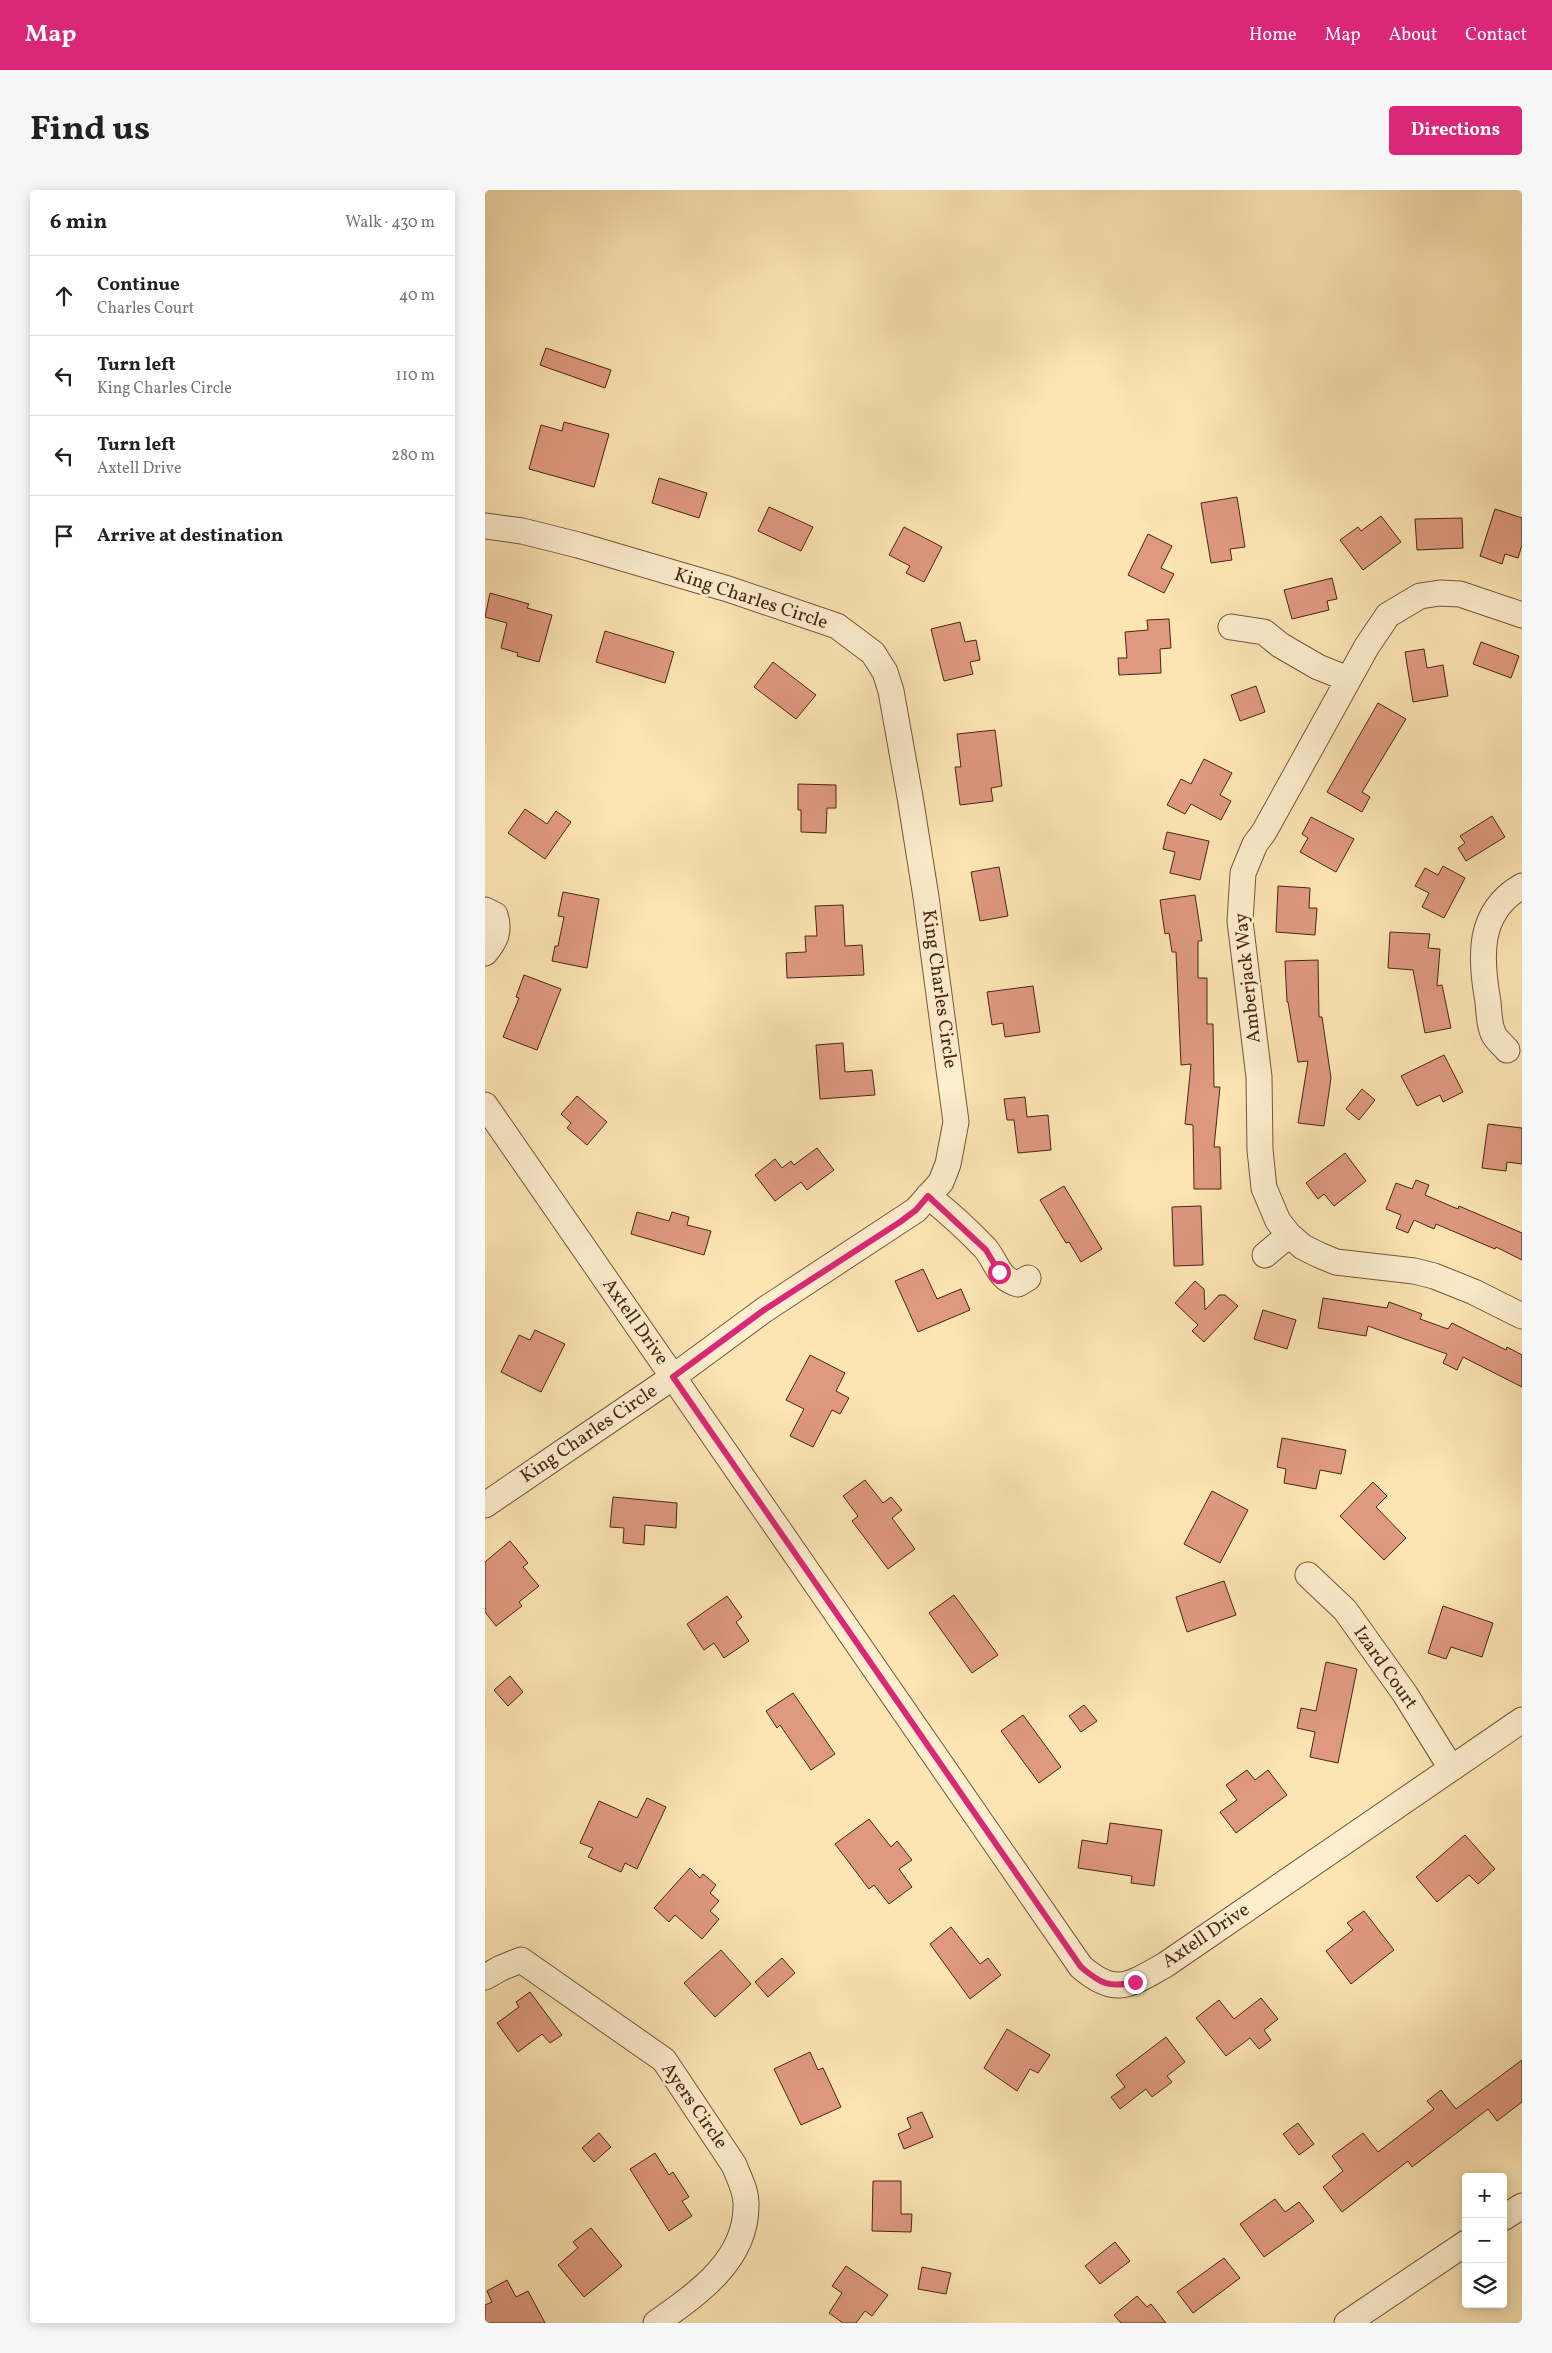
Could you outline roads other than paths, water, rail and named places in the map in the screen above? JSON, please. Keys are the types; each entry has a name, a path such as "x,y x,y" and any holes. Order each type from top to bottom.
{"street":[{"name":"King Charles Circle","path":"485,526 522,531 578,544 729,589 837,626 873,653 885,672 891,692 911,797 954,1096 956,1122 948,1164 941,1182 916,1210 764,1310 673,1377 485,1505"},
{"name":"Amberjack Way","path":"1522,615 1461,594 1420,596 1388,615 1367,646 1264,832 1255,844 1242,881 1240,920 1258,1068 1260,1150 1264,1188 1278,1221 1303,1247 1336,1262 1414,1271 1434,1276 1474,1292 1522,1316"},
{"path":"1231,627 1264,632 1280,645 1318,668 1348,679"},
{"path":"1507,1050 1493,1034 1482,954 1483,938 1498,908 1507,895 1522,886"},
{"path":"485,910 495,915 499,926 497,937 485,953"},
{"name":"Axtell Drive","path":"485,1106 1075,1959 1095,1979 1108,1985 1127,1984 1135,1982 1165,1965 1522,1720"},
{"path":"928,1196 986,1250 999,1272 1008,1281 1018,1284 1029,1278"},
{"path":"1265,1255 1289,1234"},
{"name":"Izard Court","path":"1308,1575 1345,1610 1405,1694 1451,1768"},
{"name":"Ayers Circle","path":"485,1977 521,1960 664,2060 734,2165 747,2205 740,2242 730,2260 703,2289 656,2323"},
{"path":"1507,2215 1522,2206"},
{"path":"1347,2323 1462,2246"}]}
